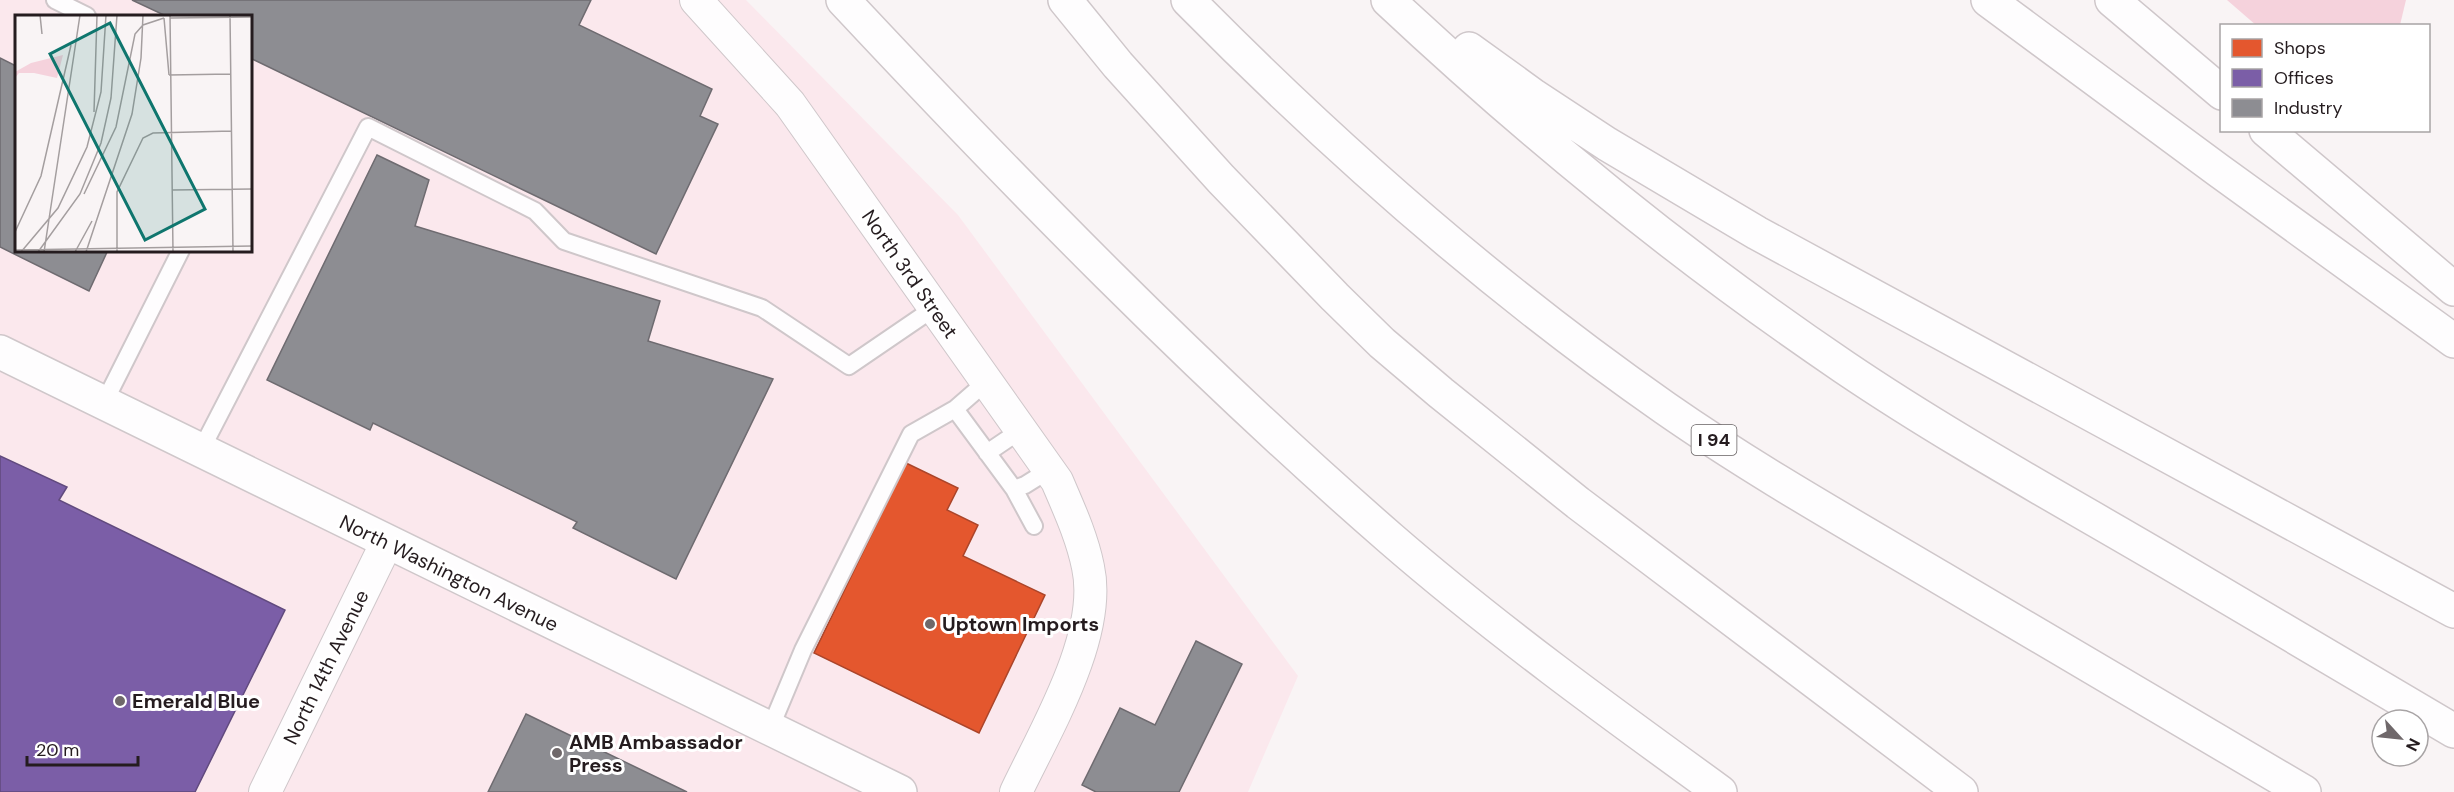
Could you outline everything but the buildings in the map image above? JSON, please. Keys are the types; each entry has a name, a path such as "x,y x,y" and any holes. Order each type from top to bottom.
{"main road":[{"path":"843,0 1053,222 1256,418 1392,540 1528,649 1720,792"},
{"path":"864,0 1053,222"},
{"path":"1065,0 1118,65 1221,179 1382,343 1578,503 1961,792"},
{"name":"I 94","path":"1188,0 1249,62 1322,130 1452,244 1534,313 1622,377 1804,498 2304,792"},
{"path":"1388,0 1470,76 1602,186 1733,290 1836,362 1919,417 2454,731"},
{"path":"1401,0 1534,96 1607,144 1747,228 2454,611"},
{"path":"1988,0 2454,341"},
{"path":"2112,0 2220,91"},
{"path":"2268,132 2454,289"},
{"name":"North Washington Avenue","path":"0,351 900,792"}],"street":[{"name":"North 3rd Street","path":"696,0 790,104 1057,481 1074,521 1089,569 1089,610 1080,656 1016,792"},
{"name":"North 14th Avenue","path":"265,792 387,542"}],"lane":[{"path":"55,0 85,15"},
{"path":"201,450 368,127 535,211 564,242 762,308 849,366 934,308"},
{"path":"104,403 180,252"},
{"path":"770,729 803,650 910,434 955,409 986,382"},
{"path":"955,409 1014,489 1034,526"},
{"path":"987,453 1021,430"},
{"path":"1014,489 1049,470"}],"shaded area":[{"path":"0,0 746,0 958,215 1298,676 1248,792 0,792"},
{"path":"2227,0 2406,0 2400,24 2255,24"}],"place":[{"name":"Uptown Imports","path":"930,624"},
{"name":"Emerald Blue","path":"120,701"},
{"name":"AMB Ambassador Press","path":"557,753"}]}
